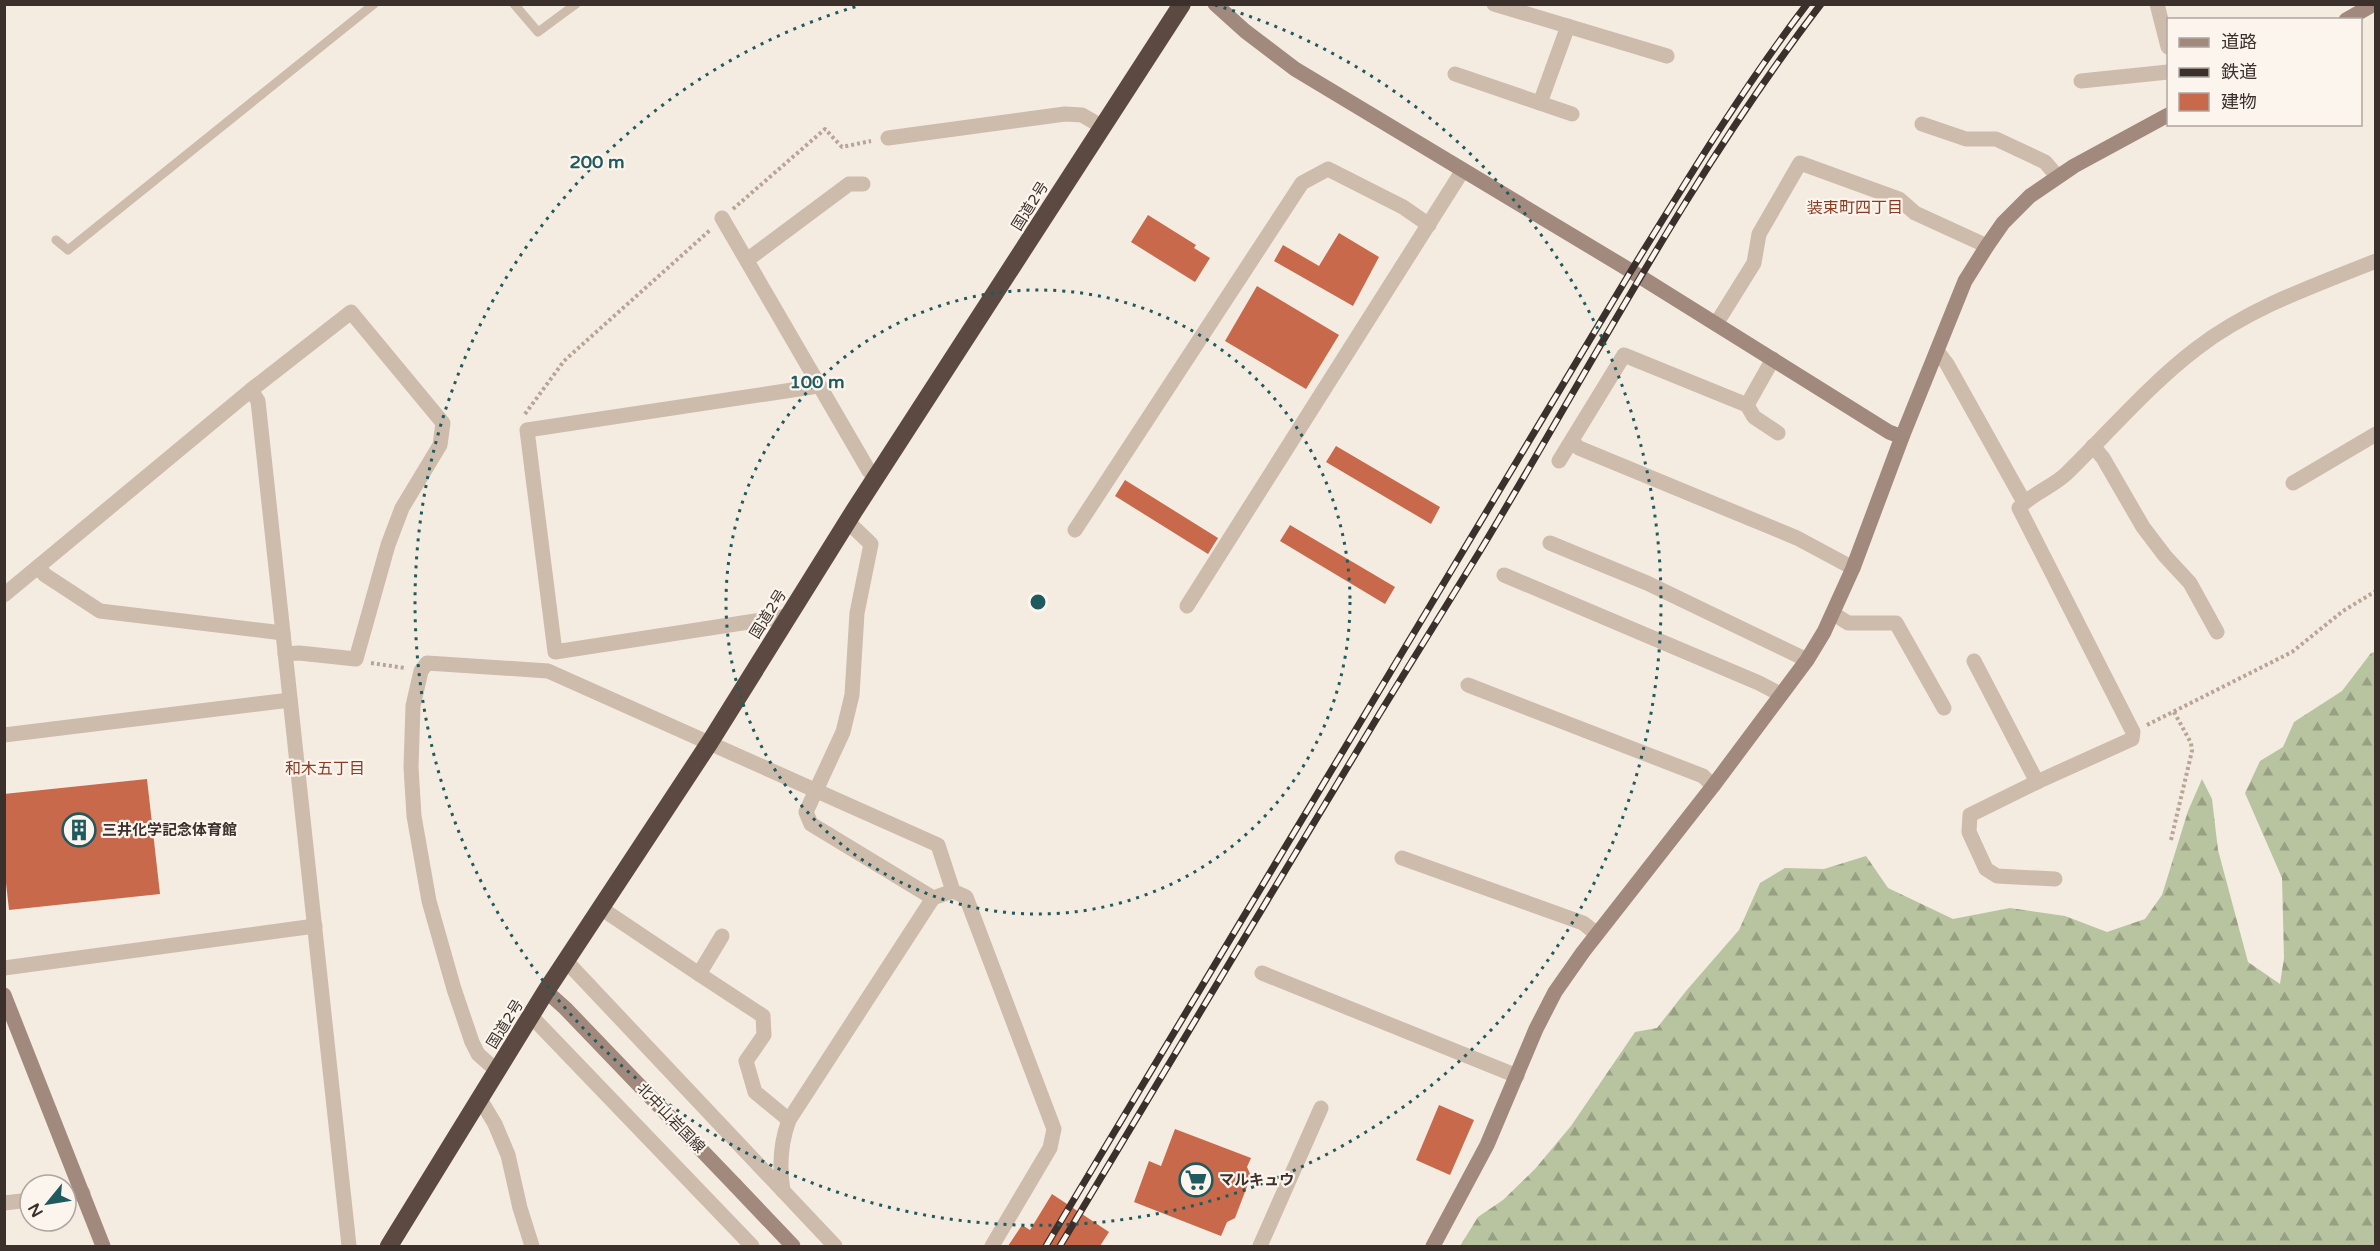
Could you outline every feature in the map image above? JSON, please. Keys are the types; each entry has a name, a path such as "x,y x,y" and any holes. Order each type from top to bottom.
{"highway":[{"name":"国道2号","path":"389,1246 546,992 710,742 847,521 1182,4"}],"street":[{"path":"1215,4 1245,31 1295,69 1716,324 1889,432 1902,437"},
{"path":"1494,4 1667,56"},
{"path":"2157,4 2167,40"},
{"path":"2350,18 2374,4"},
{"path":"1540,103 1568,26"},
{"path":"2081,81 2167,72"},
{"path":"1455,74 1572,114"},
{"path":"888,138 1065,114 1082,115 1101,126"},
{"path":"1433,1246 1487,1145 1555,992 1807,660 1834,614 1965,281 1987,246 2003,223 2030,196 2057,176 2167,116"},
{"path":"1922,123 1966,139 1996,139 2045,162 2057,176"},
{"path":"1716,324 1754,263 1759,234 1800,163 1899,199 1916,213 1987,246"},
{"path":"1075,530 1302,183 1328,169 1403,207 1429,225"},
{"path":"1187,606 1463,170"},
{"path":"747,260 849,184 863,184"},
{"path":"722,219 869,471 877,477"},
{"path":"2055,879 1997,876 1986,869 1969,832 1970,815 2132,738 2133,732 2019,508 2024,502 2064,475 2195,350 2220,332 2261,307 2376,261"},
{"path":"4,595 251,390 351,312 443,423 440,445 398,517 356,659 299,653 285,654"},
{"path":"1937,351 1947,364 2024,502"},
{"path":"1559,461 1624,355 1747,405 1754,417 1778,433"},
{"path":"1747,405 1773,359"},
{"path":"788,616 555,652 527,429 812,387 818,384"},
{"path":"251,390 258,400 350,1246"},
{"path":"2293,483 2376,434"},
{"path":"1572,442 1579,447 1797,538 1853,568"},
{"path":"2093,446 2103,458 2143,527 2190,583 2217,632"},
{"path":"847,521 871,544 856,613 852,695 843,732 806,812 811,824 933,898"},
{"path":"1550,543 1647,583 1807,660"},
{"path":"38,567 45,575 100,611 283,633"},
{"path":"1504,575 1780,694"},
{"path":"1834,614 1848,623 1896,623 1944,708"},
{"path":"1974,662 2037,782"},
{"path":"497,1071 478,1054 472,1042 429,901 414,816 411,767 413,706 421,671 427,663 548,671 938,845 953,891"},
{"path":"1468,685 1703,776 1713,786"},
{"path":"4,735 290,700"},
{"path":"1402,858 1583,923 1597,934"},
{"path":"783,1191 779,1170 783,1137 789,1120 933,898 953,891 966,897 1054,1129 1050,1148 992,1246"},
{"path":"602,909 763,1016 764,1035 746,1061 755,1092 789,1120"},
{"path":"4,968 315,926"},
{"path":"699,974 722,936"},
{"path":"567,963 835,1246"},
{"path":"1262,973 1517,1076"},
{"name":"北中山岩国線","path":"546,992 565,1008 793,1246"},
{"path":"4,995 103,1246"},
{"path":"531,1016 752,1246"},
{"path":"480,1099 495,1124 508,1155 520,1208 532,1246"},
{"path":"1260,1246 1321,1108"},
{"path":"78,1194 83,1193"}],"lane":[{"path":"56,240 68,250 374,4"},
{"path":"514,4 538,32 576,4"}],"path":[{"path":"527,429 525,415 528,409 564,361 825,129 842,147 888,138"},
{"path":"2133,732 2292,652 2343,611 2376,591"},
{"path":"356,659 421,671"},
{"path":"2171,840 2192,751 2191,742 2174,712"}],"green space":[{"path":"2375,652 2375,1246 1460,1246 1478,1217 1503,1200 1535,1169 1571,1126 1635,1032 1657,1028 1739,930 1760,883 1785,868 1824,869 1866,856 1888,888 1953,919 2010,908 2065,916 2107,932 2145,919 2162,895 2188,811 2202,779 2212,799 2218,850 2248,962 2280,984 2284,958 2282,878 2245,793 2260,761 2283,747 2294,722 2342,691 2371,653"}],"building":[{"path":"1148,215 1196,245 1194,248 1210,258 1195,282 1131,242"},
{"path":"1339,233 1379,257 1353,306 1274,261 1283,245 1319,266"},
{"path":"1257,286 1339,335 1306,389 1225,341"},
{"path":"1336,446 1440,507 1431,524 1326,462"},
{"path":"1125,480 1218,538 1208,554 1115,496"},
{"path":"1290,525 1395,587 1385,604 1280,541"},
{"name":"三井化学記念体育館","path":"147,779 160,894 9,910 4,865 4,794"},
{"path":"1439,1105 1474,1120 1450,1175 1416,1160"},
{"name":"マルキュウ","path":"1175,1129 1251,1158 1247,1167 1251,1176 1235,1218 1227,1222 1221,1236 1134,1202 1149,1161 1161,1166"},
{"path":"1052,1194 1109,1232 1100,1246 1008,1246 1022,1225 1030,1230"}],"railway":[{"path":"1046,1246 1631,271 1738,102 1807,4"},
{"path":"1060,1246 1480,551 1685,204 1773,69 1821,4"}],"place":[{"name":"三井化学記念体育館","path":"79,830"},
{"name":"マルキュウ","path":"1196,1180"}],"district":[{"name":"装束町四丁目","path":"1855,208"},
{"name":"和木五丁目","path":"325,769"}]}
